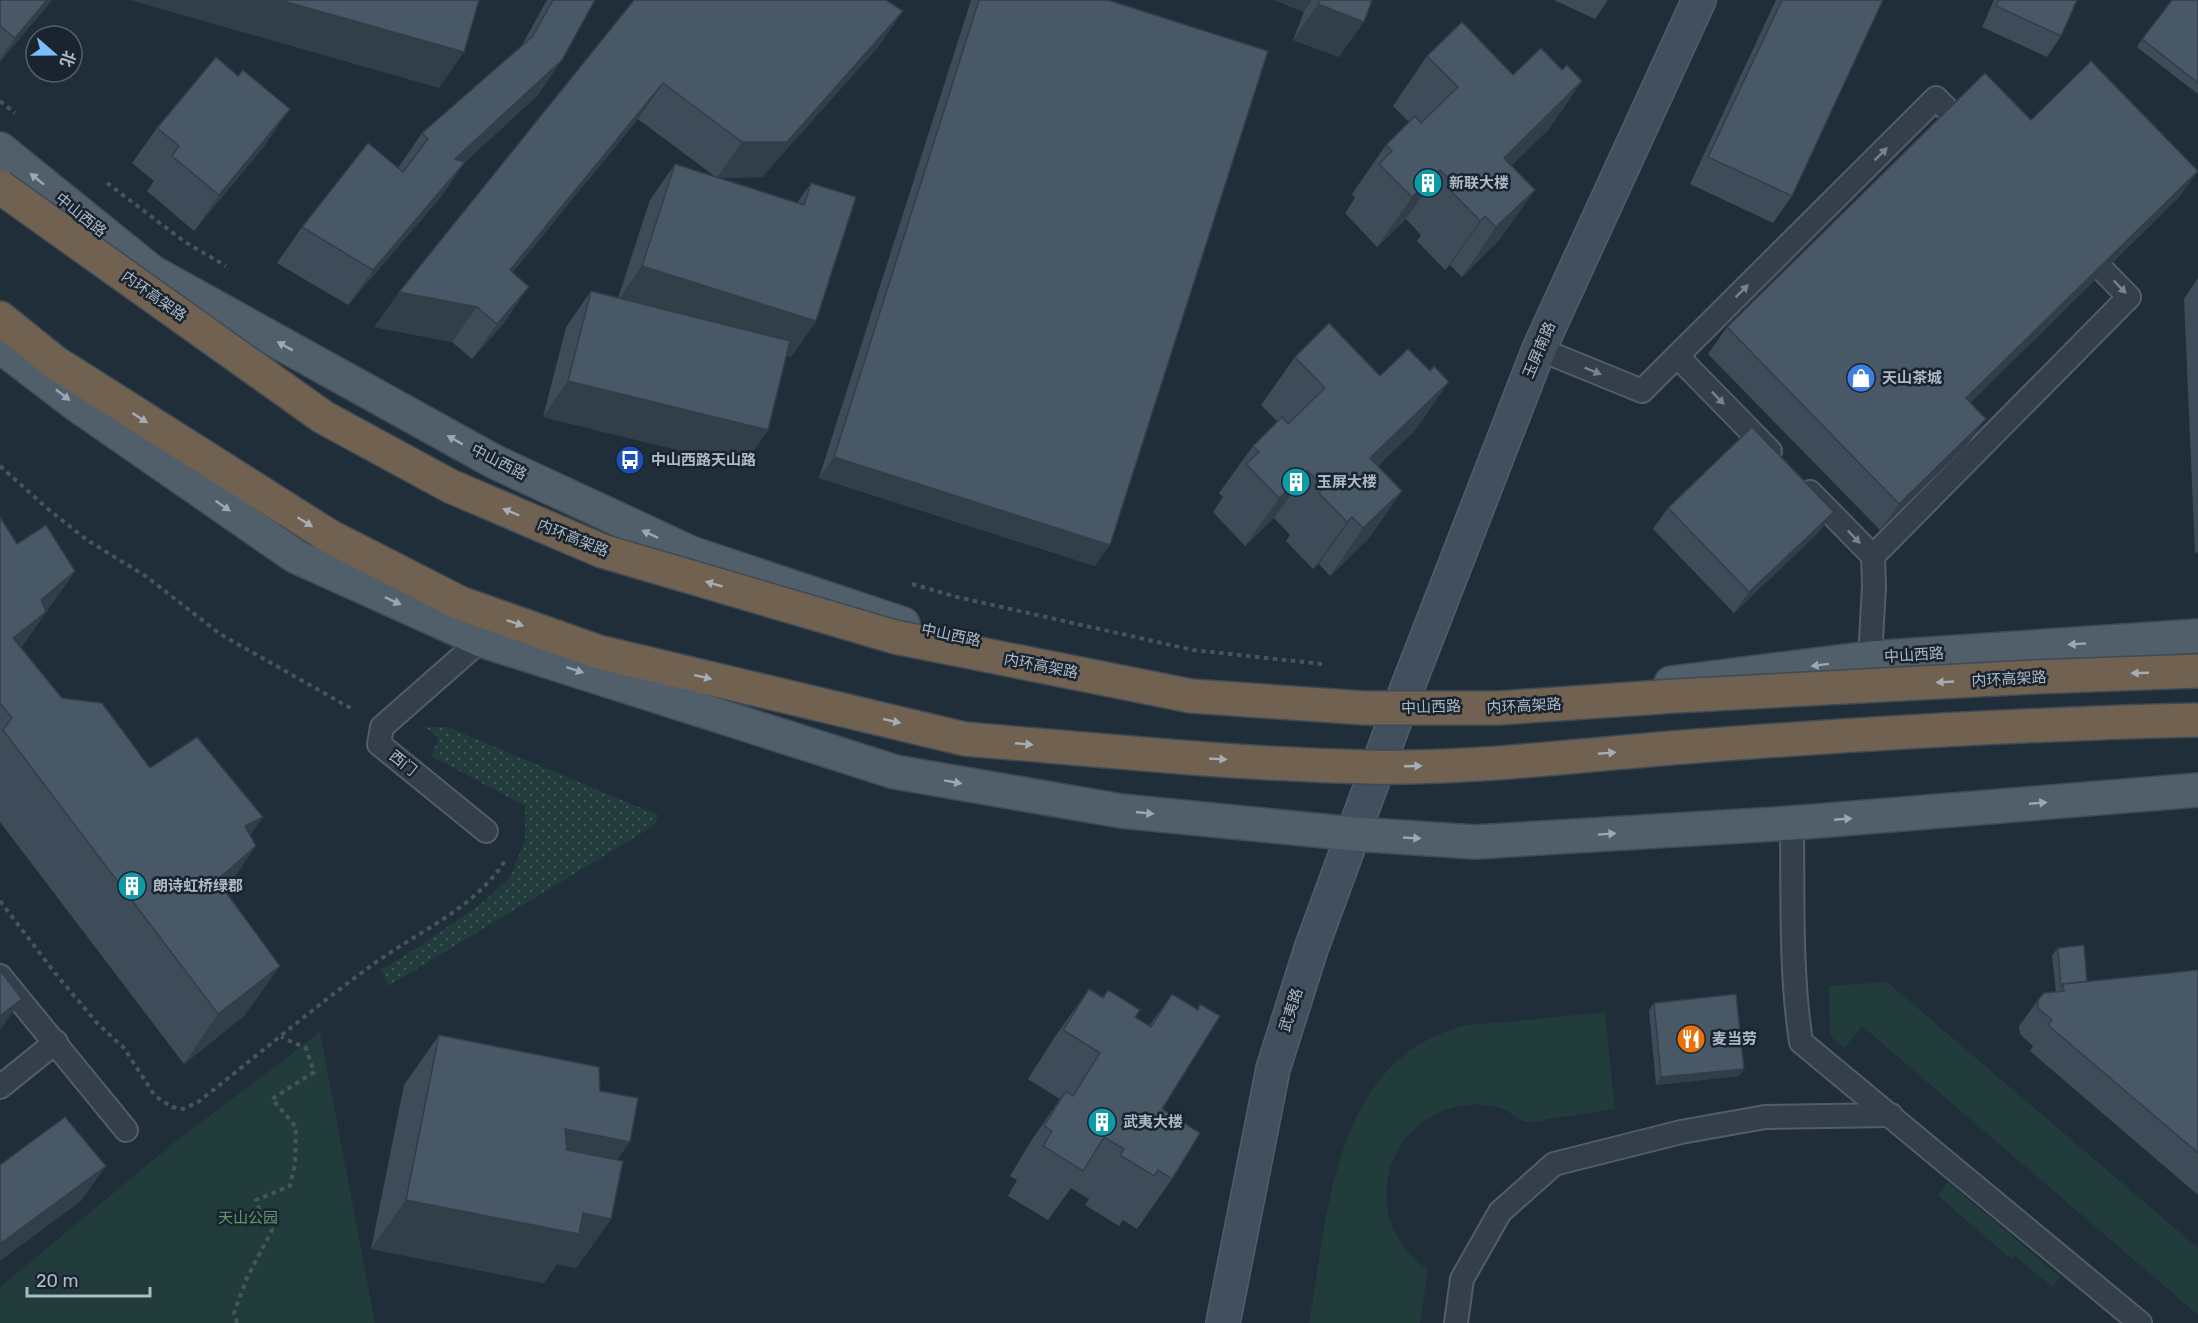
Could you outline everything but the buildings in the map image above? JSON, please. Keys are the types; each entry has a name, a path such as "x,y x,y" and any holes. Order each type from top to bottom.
{"highway":[{"name":"内环高架路","path":"0,187 323,417 450,486 602,551 895,637 1191,696 1365,708 1498,708 1687,695 2198,671"},
{"path":"0,318 56,363"},
{"path":"0,325 328,536 460,603 599,652 965,739 1170,756 1369,767 1493,763 1684,747 2040,724 2198,720"}],"main road":[{"name":"中山西路","path":"0,149 152,272 495,462 691,553 910,626 1172,680 1399,709 1499,704 1870,658 2198,636"},
{"path":"0,346 77,405 295,556 481,640 895,772 1121,811 1354,834 1475,842 1792,823 2198,790"}],"street":[{"name":"玉屏南路","path":"1399,709 1539,349 1698,0"},
{"name":"武夷路","path":"1223,1323 1273,1069 1311,949 1399,709"}],"lane":[{"path":"1539,349 1642,391 1936,98 1985,148"},
{"path":"1870,658 1873,556 2129,297 2073,239"},
{"path":"1677,356 1783,464"},
{"path":"1800,481 1873,556"},
{"path":"382,727 481,640"},
{"name":"西门","path":"382,727 379,744 486,831"},
{"path":"1792,823 1795,959 1798,1017 1802,1042 2140,1323"},
{"path":"0,976 126,1130"},
{"path":"0,1087 56,1042"},
{"path":"1456,1323 1462,1279 1500,1212 1554,1164 1681,1132 1765,1117 1891,1115"}],"path":[{"path":"0,101 24,120"},
{"path":"103,180 185,242 235,272"},
{"path":"0,466 87,540 147,577 220,634 382,727"},
{"path":"902,582 957,597 1193,650 1332,665"},
{"path":"0,901 55,974 97,1023 124,1048 155,1096 172,1107 183,1109 198,1102 375,963 463,905 495,876 510,851"},
{"path":"237,1323 234,1313 242,1291 272,1230 261,1214 256,1200 290,1186 295,1164 296,1127 272,1099 314,1072 306,1048 281,1037"}],"green space":[{"path":"425,727 447,727 658,815 655,825 388,986 381,970 481,904 510,878 525,840 525,806 431,756 439,738"},
{"path":"1887,982 2198,1248 2198,1315 1862,1026 1844,1048 1830,1036 1829,986"},
{"path":"1605,1012 1615,1109 1529,1122 1501,1108 1481,1104 1462,1106 1443,1111 1426,1120 1400,1147 1391,1165 1386,1197 1395,1232 1409,1252 1428,1270 1420,1323 1309,1323 1332,1191 1344,1148 1361,1108 1386,1073 1418,1045 1460,1027"},
{"name":"天山公园","path":"320,1032 375,1323 0,1323 0,1287 170,1146"},
{"path":"1948,1182 2060,1277 2052,1287 2015,1256 2011,1259 1937,1195"}],"place":[{"name":"新联大楼","path":"1428,183"},
{"name":"天山茶城","path":"1861,378"},
{"name":"中山西路天山路","path":"630,460"},
{"name":"玉屏大楼","path":"1296,482"},
{"name":"朗诗虹桥绿郡","path":"132,886"},
{"name":"麦当劳","path":"1691,1039"},
{"name":"武夷大楼","path":"1102,1122"}]}
